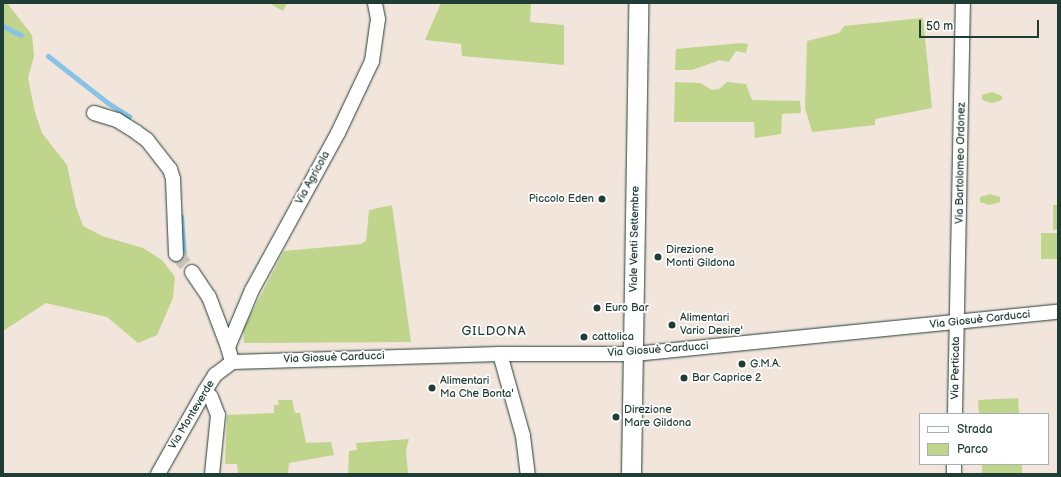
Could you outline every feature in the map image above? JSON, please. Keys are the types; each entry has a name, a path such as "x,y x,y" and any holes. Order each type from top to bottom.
{"main road":[{"name":"Viale Venti Settembre","path":"631,474 634,354 638,3"}],"street":[{"name":"Via Agricola","path":"228,347 252,290 360,90 372,61 378,19 375,3"},
{"name":"Via Bartolomeo Ordonez","path":"956,322 963,3"},
{"path":"94,113 117,120 147,140 170,169 173,178 176,254"},
{"path":"192,272 209,297 228,347 232,362"},
{"name":"Via Giosuè Carducci","path":"232,362 500,354 634,354 1058,312"},
{"name":"Via Perticata","path":"955,413 956,322"},
{"path":"500,354 523,436 528,474"},
{"name":"Via Monteverde","path":"158,474 205,391 216,375 232,362"},
{"path":"205,391 211,397 218,415 212,474"}],"green space":[{"path":"3,3 7,3 32,35 34,56 28,78 35,112 42,133 67,165 76,207 83,226 102,236 143,248 162,260 175,277 173,298 157,335 138,343 107,317 46,303 3,331"},
{"path":"269,3 287,3 283,11"},
{"path":"441,3 531,3 530,22 564,25 564,65 462,56 461,44 425,40"},
{"path":"923,18 932,108 875,119 875,125 812,132 805,108 807,41 839,33 844,26"},
{"path":"741,43 748,44 746,53 736,51 729,62 720,60 692,70 675,70 676,49"},
{"path":"675,82 700,83 712,90 719,89 727,82 746,84 752,100 800,101 801,113 782,114 781,134 755,138 754,122 674,122"},
{"path":"992,92 1002,96 1002,100 992,103 982,100 982,95"},
{"path":"990,194 1000,197 1000,202 989,205 980,202 980,197"},
{"path":"392,205 411,342 244,343 243,329 284,251 361,244 366,241 369,210"},
{"path":"1053,205 1058,205 1058,229 1053,230"},
{"path":"1041,233 1058,233 1058,259 1041,259"},
{"path":"1018,398 1019,413 979,413 978,400"},
{"path":"278,400 292,400 295,413 300,413 306,443 331,442 334,455 289,463 288,474 238,474 237,464 225,464 227,415 274,413 274,405 279,405"},
{"path":"409,439 406,450 408,474 348,474 349,451 357,450 356,443"},
{"path":"982,465 1022,465 1022,474 982,474"}],"waterway":[{"path":"3,26 21,35"},
{"path":"48,56 108,103 129,116"},
{"path":"181,216 184,256"}],"tunnel":[{"path":"176,254 192,272"}],"place":[{"name":"Piccolo Eden","path":"602,199"},
{"name":"Direzione Monti Gildona","path":"658,257"},
{"name":"Euro Bar","path":"597,308"},
{"name":"Alimentari Vario Desire'","path":"672,325"},
{"name":"cattolica","path":"584,337"},
{"name":"G.M.A.","path":"742,364"},
{"name":"Bar Caprice 2","path":"684,378"},
{"name":"Alimentari Ma Che Bonta'","path":"432,388"},
{"name":"Direzione Mare Gildona","path":"616,417"}],"district":[{"name":"GILDONA","path":"494,331"}]}
